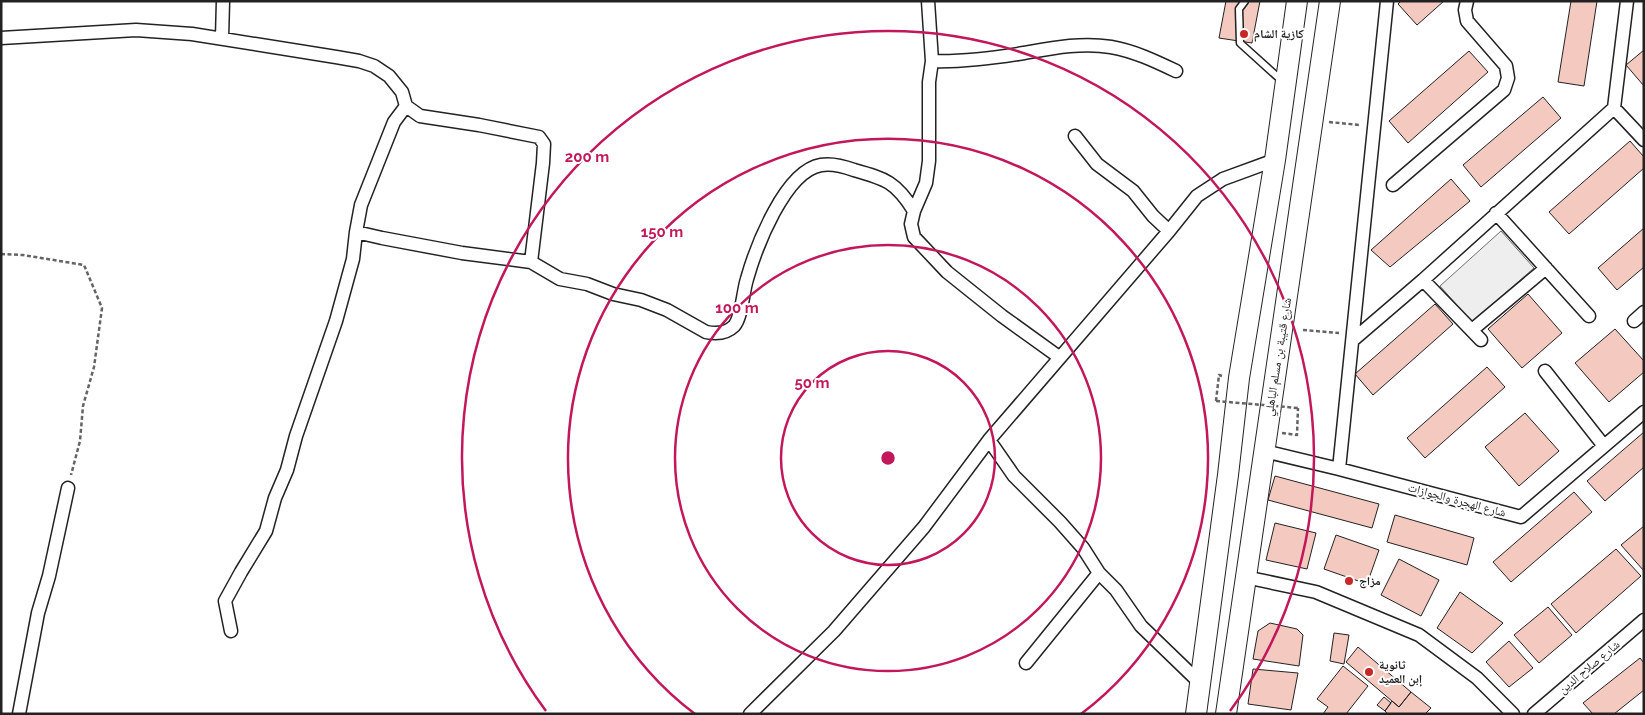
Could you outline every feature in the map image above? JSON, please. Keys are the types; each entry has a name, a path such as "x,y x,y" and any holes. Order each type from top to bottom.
{"main road":[{"path":"1196,714 1239,378 1275,160 1297,1"},
{"name":"شارع قتيبة بن مسلم الباهلي","path":"1226,714 1330,1"}],"street":[{"path":"222,38 223,1"},
{"path":"928,1 932,61 929,82 928,168 926,183 914,211 911,224 914,237 946,272 1059,357"},
{"path":"1339,469 1387,1"},
{"path":"1393,185 1504,90 1508,78 1506,66 1467,21 1465,10 1467,1"},
{"path":"1353,337 1423,280 1614,108 1627,1"},
{"path":"1,38 136,30 192,34 343,58 374,66 389,76 402,92 406,106 420,116 539,137 544,144 544,163 531,262"},
{"path":"932,61 954,62 1053,47 1089,45 1110,47 1130,52 1176,71"},
{"path":"231,631 225,601 266,531 275,498 288,470 296,436 336,322 353,259 361,205 394,122 406,106"},
{"path":"1614,108 1644,140"},
{"path":"1075,136 1097,164 1133,191 1153,216 1169,231"},
{"path":"750,714 834,631 924,526 989,440 1197,196 1223,179 1275,160"},
{"path":"356,232 453,251 531,262 560,279 587,284 625,298 640,300 667,310 706,332 723,333 733,328 737,321 747,279 766,227 790,186 806,172 819,165 831,164 881,177 904,195 914,211"},
{"path":"1496,213 1589,316"},
{"path":"1472,330 1546,268"},
{"path":"1423,280 1481,340"},
{"path":"1634,321 1644,312"},
{"path":"1545,371 1604,446"},
{"name":"شارع الهجرة والجوازات","path":"1264,451 1521,517 1644,412"},
{"path":"989,440 1014,476 1065,527 1083,548 1099,573 1116,590 1141,626 1199,682"},
{"path":"19,714 38,613 49,576 68,488"},
{"path":"1026,663 1099,573"},
{"path":"1245,577 1316,592 1419,635 1477,678 1514,714"},
{"name":"شارع صلاح الدين","path":"1534,714 1644,620"}],"lane":[{"path":"1245,1 1239,9 1240,43 1286,84"}],"path":[{"path":"1314,121 1374,127"},
{"path":"1,254 23,255 84,265 102,308 94,367 83,406 80,441 68,488"},
{"path":"1302,330 1353,337"},
{"path":"1219,375 1216,400 1298,408 1297,434"}],"shaded area":[{"path":"1501,231 1534,268 1472,322 1440,286"}],"building":[{"path":"1226,1 1260,1 1252,43 1219,38"},
{"path":"1401,1 1444,1 1417,25 1398,4"},
{"path":"1571,1 1597,1 1584,86 1558,82"},
{"path":"1644,50 1644,86 1626,65"},
{"path":"1469,51 1488,72 1408,143 1389,121"},
{"path":"1543,97 1561,118 1481,187 1463,165"},
{"path":"1630,141 1644,157 1644,168 1569,234 1549,212"},
{"path":"1451,179 1470,201 1390,267 1371,250"},
{"path":"1644,228 1644,267 1617,290 1598,268"},
{"path":"1528,294 1562,333 1522,368 1488,329"},
{"path":"1435,304 1453,324 1373,395 1355,374"},
{"path":"1615,329 1644,361 1644,372 1609,402 1575,363"},
{"path":"1487,367 1505,387 1425,458 1407,438"},
{"path":"1525,413 1559,451 1519,486 1485,447"},
{"path":"1644,432 1644,467 1605,501 1587,481"},
{"path":"1275,476 1379,504 1372,528 1268,500"},
{"path":"1574,492 1592,512 1511,582 1493,562"},
{"path":"1395,515 1474,538 1467,565 1387,542"},
{"path":"1275,523 1316,533 1307,569 1266,560"},
{"path":"1644,526 1644,571 1621,545"},
{"path":"1336,535 1379,550 1367,584 1324,569"},
{"path":"1616,549 1641,576 1576,633 1551,604"},
{"path":"1399,559 1439,580 1421,616 1381,595"},
{"path":"1460,592 1503,623 1472,653 1437,628"},
{"path":"1548,607 1572,635 1539,663 1514,635"},
{"path":"1270,623 1297,629 1303,635 1299,666 1253,659 1258,631"},
{"path":"1334,633 1349,635 1344,664 1330,661"},
{"path":"1509,641 1533,668 1509,687 1486,662"},
{"path":"1358,647 1411,692 1399,707 1346,662"},
{"path":"1640,658 1644,663 1644,690 1614,714 1593,714 1583,703"},
{"path":"1343,666 1368,686 1346,714 1323,714 1328,707 1317,699"},
{"path":"1253,669 1298,673 1291,710 1248,704"},
{"path":"1411,692 1431,708 1425,714 1388,714 1385,711 1392,701 1399,707"},
{"path":"1384,697 1391,703 1385,711 1377,705"}],"place":[{"name":"كازية الشام","path":"1244,34"},
{"name":"مزاج","path":"1349,581"},
{"name":"ثانوية إبن العميد","path":"1369,672"}]}
